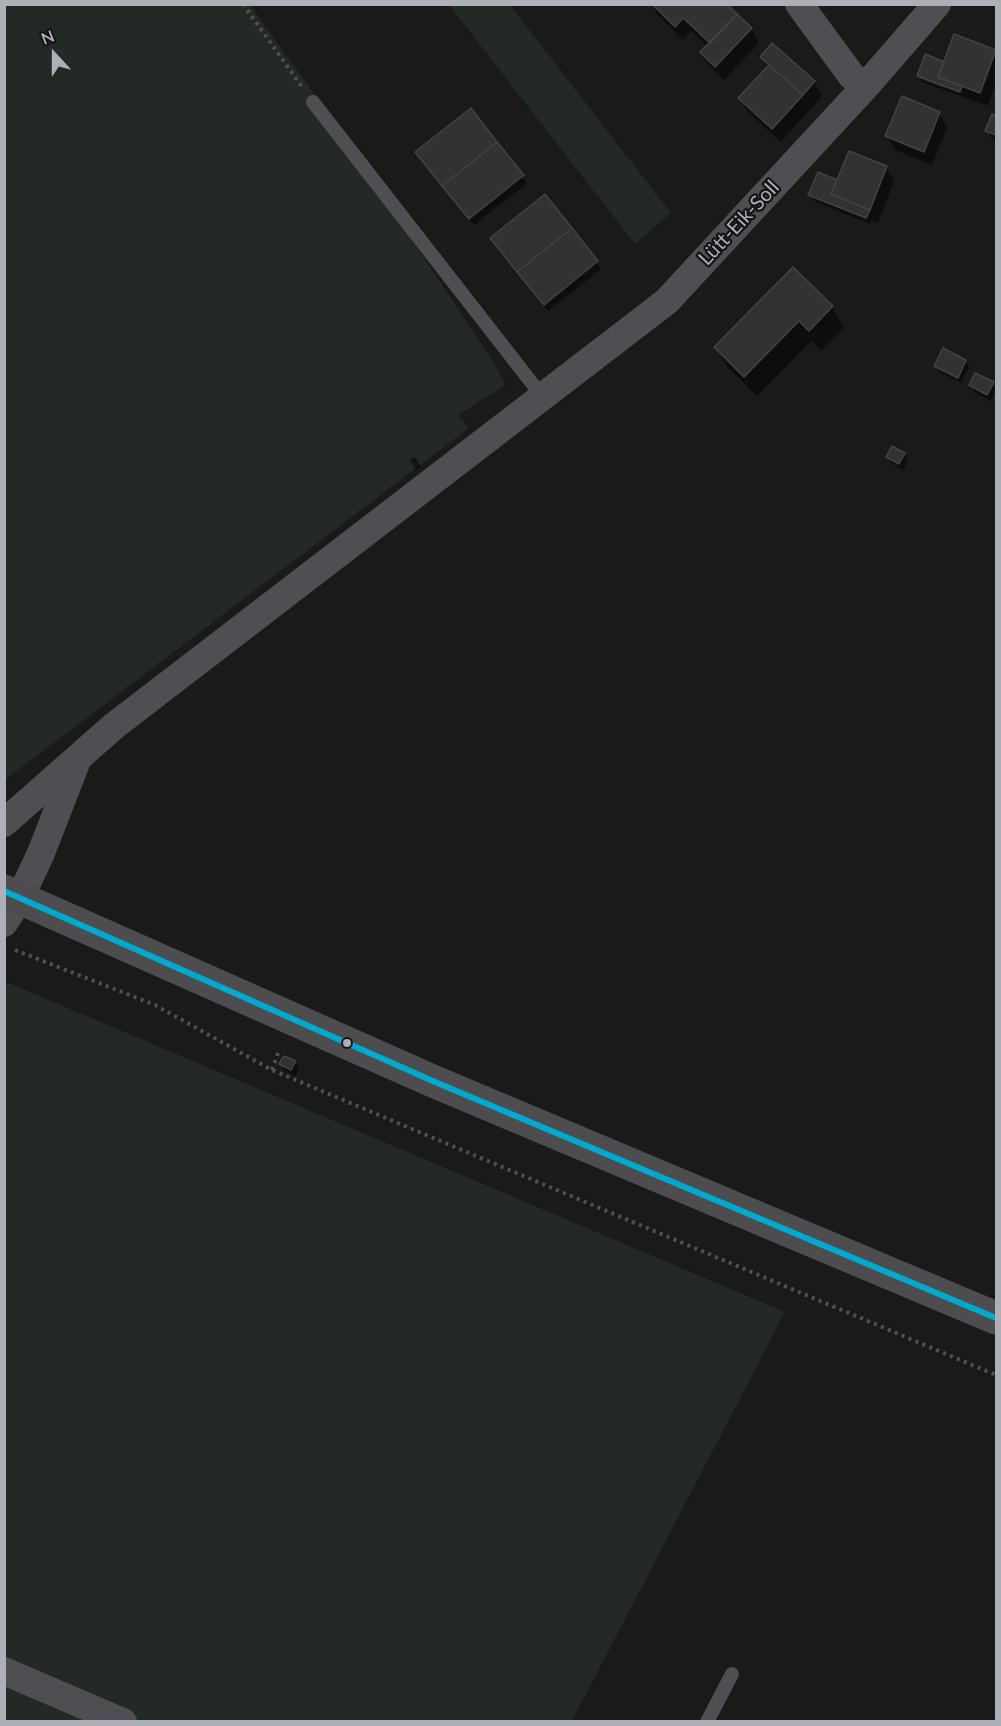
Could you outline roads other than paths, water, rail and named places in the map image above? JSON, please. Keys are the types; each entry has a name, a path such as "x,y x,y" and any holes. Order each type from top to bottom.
{"main road":[{"path":"10,904 996,1318"}],"street":[{"path":"799,4 851,75 866,87"},
{"name":"Lütt-Eik-Soll","path":"4,823 114,726 667,302 866,87 937,4"},
{"path":"10,904 78,758"},
{"path":"4,1671 123,1722"}],"lane":[{"path":"313,102 542,396"},
{"path":"707,1722 732,1674"}]}
